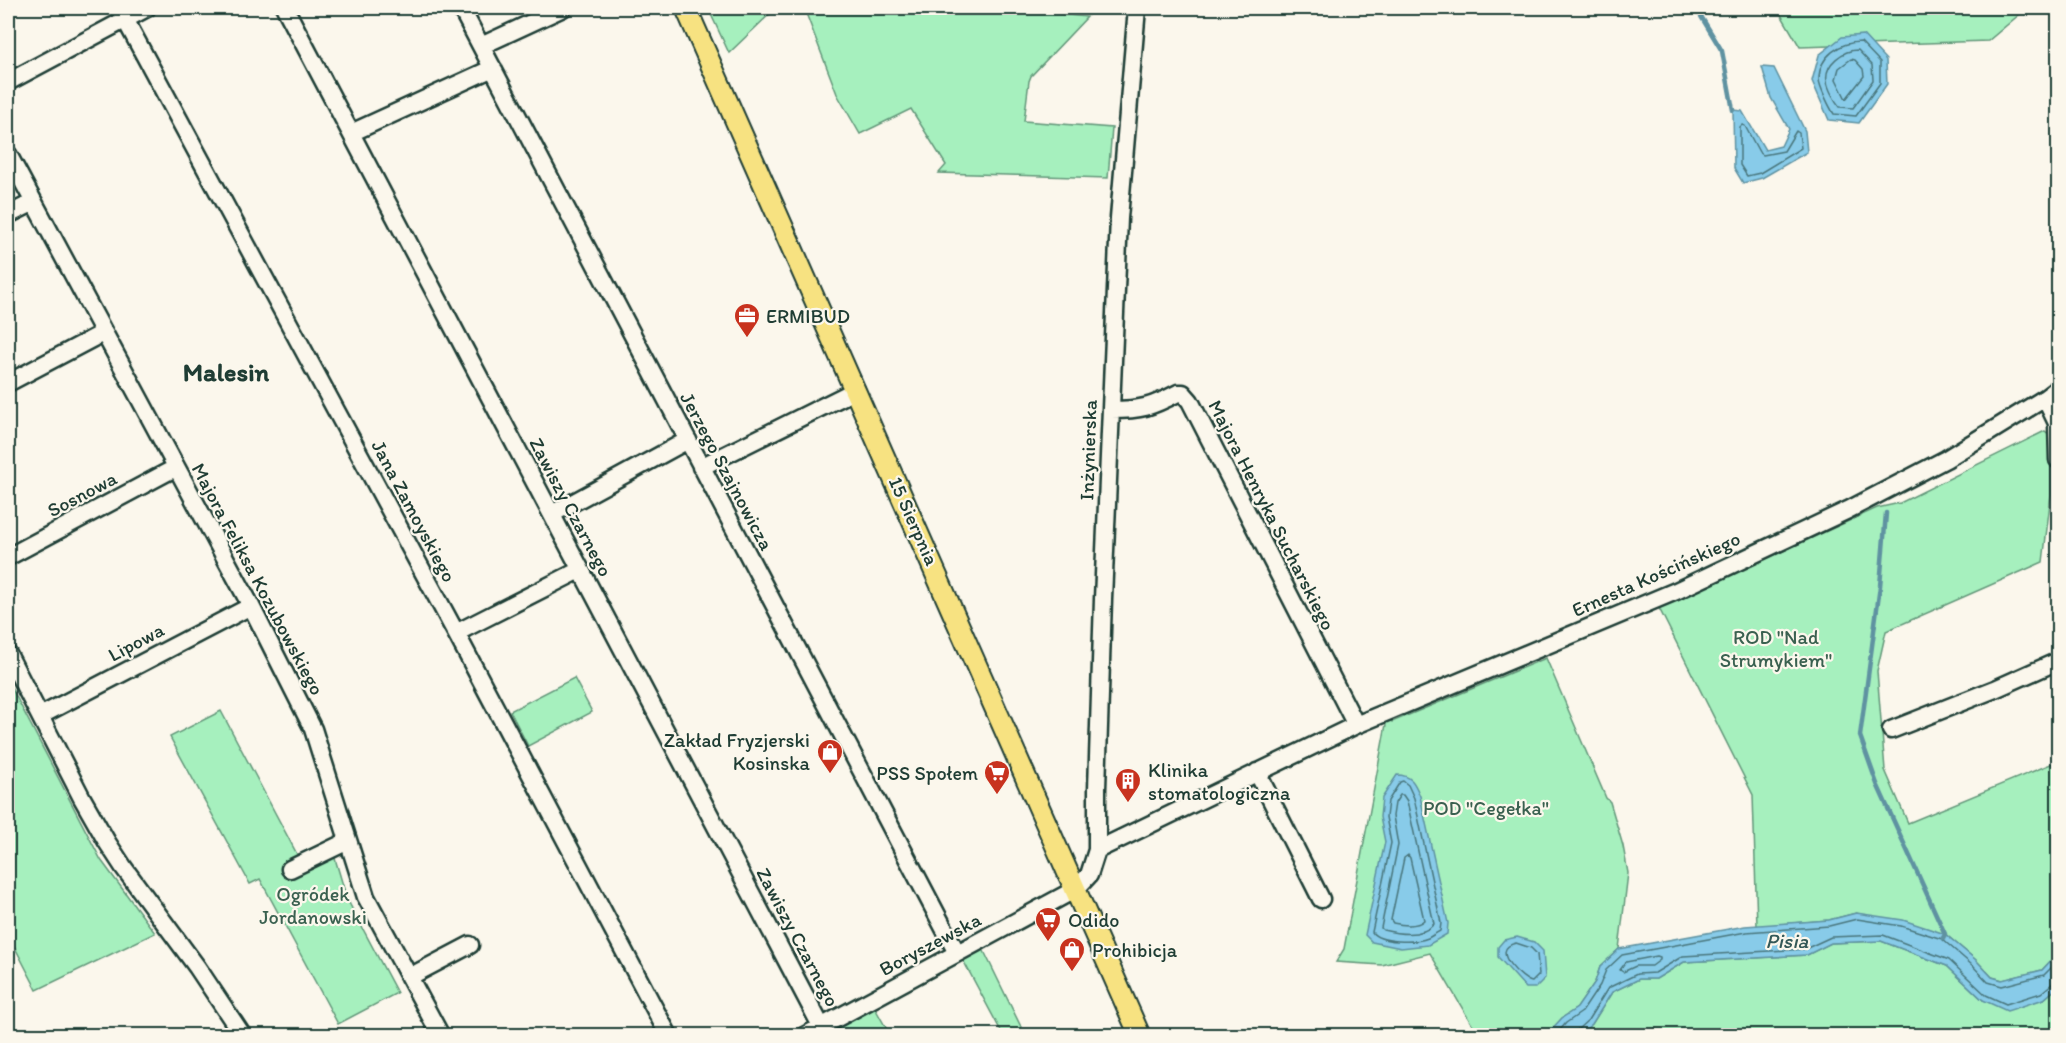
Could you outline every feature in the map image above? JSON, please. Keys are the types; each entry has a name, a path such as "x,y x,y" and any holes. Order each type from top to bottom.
{"main road":[{"name":"15 Sierpnia","path":"686,8 1140,1035"}],"street":[{"path":"8,82 122,13 147,8"},
{"name":"Zawiszy Czarnego","path":"285,8 821,1026"},
{"name":"Jerzego Szajnowicza","path":"461,8 957,953"},
{"path":"482,46 563,8"},
{"name":"Inżynierska","path":"1076,889 1089,874 1097,850 1097,789 1119,218 1137,8"},
{"name":"Jana Zamoyskiego","path":"122,13 456,633 669,1035"},
{"path":"351,133 493,68"},
{"name":"Majora Feliksa Kozubowskiego","path":"8,153 250,606 313,729 366,897 441,1035"},
{"path":"8,215 34,202"},
{"path":"8,383 103,333"},
{"name":"Ernesta Kościńskiego","path":"1097,850 1356,725 1676,591 1848,510 1946,459 2058,388"},
{"path":"701,467 856,390"},
{"name":"Majora Henryka Sucharskiego","path":"1111,410 1150,407 1178,393 1185,396 1356,725"},
{"path":"2045,398 2057,423 2058,460"},
{"path":"552,514 688,440"},
{"name":"Sosnowa","path":"8,557 175,468"},
{"path":"456,633 580,570"},
{"name":"Lipowa","path":"40,716 250,606"},
{"path":"8,654 82,798 113,851 243,1035"},
{"path":"1891,730 1995,689 2058,661"},
{"path":"1257,772 1321,899"},
{"path":"290,869 348,841"},
{"name":"Boryszewska","path":"804,1035 1076,889"},
{"path":"410,977 470,945"}],"green space":[{"path":"708,8 760,8 762,12 767,8 776,8 729,53"},
{"path":"804,8 1061,8 1060,14 1087,17 1031,76 1024,121 1112,128 1108,178 939,173 946,165 911,109 860,134 837,94"},
{"path":"1777,8 2027,8 1988,41 1800,47"},
{"name":"ROD \"Nad Strumykiem\"","path":"2045,431 2051,436 2051,494 2043,562 1886,631 1877,671 1885,770 1908,823 2058,761 2058,953 2042,970 2003,980 1992,977 1945,934 1856,913 1829,920 1757,926 1753,795 1659,608 1877,508 1900,503"},
{"name":"POD \"Cegełka\"","path":"1546,658 1606,798 1610,802 1623,846 1628,873 1619,949 1600,967 1595,982 1577,1008 1562,1018 1546,1036 1478,1035 1430,953 1382,965 1336,962 1344,949 1387,719 1392,722"},
{"path":"574,678 592,712 528,746 510,711"},
{"path":"8,681 101,860 155,933 37,990 8,934"},
{"name":"Ogródek Jordanowski","path":"221,711 299,858 283,867 288,878 334,855 347,899 397,993 338,1024 260,879 250,884 170,737"},
{"path":"1881,941 1947,966 1983,1000 2044,999 2058,987 2058,1035 1579,1036 1592,1024 1612,992 1639,979 1656,979 1684,962 1807,955 1831,943"},
{"path":"983,949 1025,1035 1003,1035 963,960"},
{"path":"875,1008 890,1035 825,1035"}],"water":[{"path":"1863,35 1886,60 1887,84 1859,123 1829,120 1812,81 1819,55 1842,37"},
{"path":"1762,67 1774,68 1805,131 1807,152 1762,178 1743,183 1734,168 1733,110 1742,111 1765,150 1781,146 1789,129 1771,98"},
{"path":"1397,775 1410,778 1420,796 1448,923 1447,934 1428,945 1401,948 1372,942 1365,935 1385,842 1380,817 1382,798"},
{"name":"Pisia","path":"1856,913 1903,920 1945,934 1992,977 2002,980 2042,970 2058,953 2058,987 2044,999 2007,1011 1983,1000 1947,966 1881,941 1831,943 1807,955 1684,962 1656,979 1639,979 1612,992 1592,1024 1579,1035 1546,1035 1562,1018 1577,1008 1595,982 1600,967 1619,949 1745,926 1829,920"},
{"path":"1517,937 1534,942 1543,951 1545,978 1535,988 1526,988 1498,957 1498,947 1504,940"}],"waterway":[{"path":"1696,8 1722,51 1733,110"},
{"path":"1886,513 1880,586 1860,736 1877,784 1945,934 1943,938"}],"place":[{"name":"ERMIBUD","path":"747,339"},
{"name":"Zakład Fryzjerski Kosinska","path":"830,775"},
{"name":"PSS Społem","path":"997,796"},
{"name":"Klinika stomatologiczna","path":"1128,804"},
{"name":"Odido","path":"1048,943"},
{"name":"Prohibicja","path":"1072,973"}],"district":[{"name":"Malesin","path":"226,372"}]}
